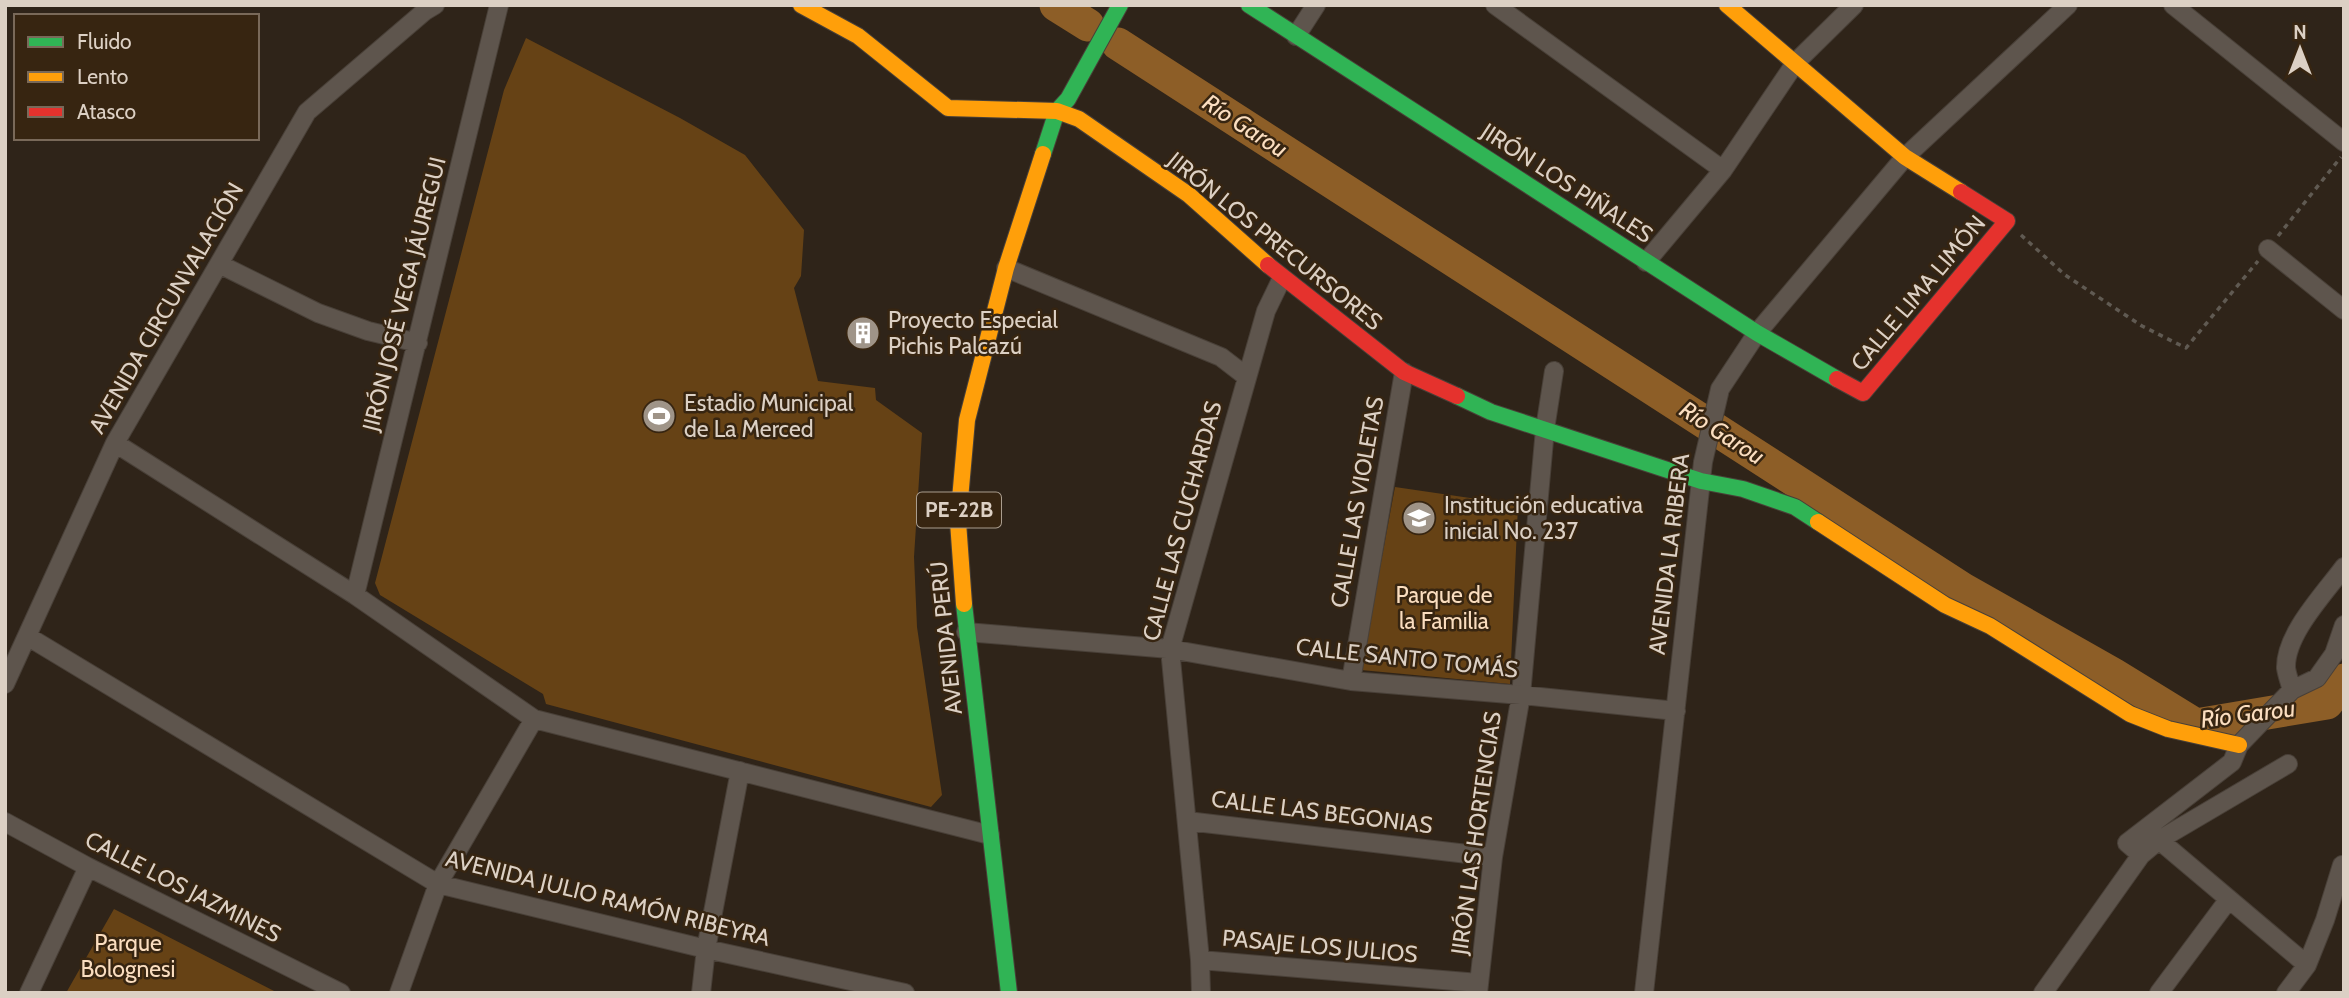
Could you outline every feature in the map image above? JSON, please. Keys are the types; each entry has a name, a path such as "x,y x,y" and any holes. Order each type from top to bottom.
{"main road":[{"name":"JIRÓN LOS PRECURSORES","path":"801,5 858,36 948,108 1056,111 1079,119 1189,195 1282,278 1404,372 1491,412 1701,481 1742,489 1795,507 1945,605 1990,626 2130,714 2168,729 2239,745"},
{"name":"AVENIDA PERÚ","path":"1009,993 966,632 958,522 967,420 1006,268 1056,111 1068,99 1120,5"},
{"name":"JIRÓN LOS PIÑALES","path":"1249,5 1757,333 1863,393"},
{"path":"1727,5 1905,156 2007,221"},
{"name":"CALLE LIMA LIMÓN","path":"1863,393 2007,221"}],"street":[{"name":"AVENIDA CIRCUNVALACIÓN","path":"5,684 115,443 307,112 425,10 435,5"},
{"name":"JIRÓN JOSÉ VEGA JÁUREGUI","path":"355,595 499,5"},
{"path":"1296,36 1316,5"},
{"path":"1495,5 1723,170"},
{"path":"1646,262 1723,170 1796,62 1854,5"},
{"name":"AVENIDA LA RIBERA","path":"1644,993 1703,462 1720,389 1757,333 1905,156 2068,5"},
{"path":"2174,5 2344,142"},
{"path":"2268,249 2344,310"},
{"path":"219,264 317,313 368,331 418,343"},
{"path":"1006,268 1221,357 1247,377"},
{"name":"CALLE LAS CUCHARDAS","path":"1201,993 1170,649 1266,311 1282,278"},
{"name":"JIRÓN LAS HORTENCIAS","path":"1478,988 1493,857 1521,695 1545,429 1554,371"},
{"name":"CALLE LAS VIOLETAS","path":"1351,681 1404,372"},
{"path":"115,443 355,595 534,719 990,835"},
{"path":"2292,690 2286,668 2296,633 2344,567"},
{"path":"2141,855 2127,843 2232,762 2239,745 2292,690 2317,678 2334,654 2344,625"},
{"name":"CALLE SANTO TOMÁS","path":"966,632 1170,649 1351,681 1676,711"},
{"name":"AVENIDA JULIO RAMÓN RIBEYRA","path":"27,636 438,884 706,949 905,993"},
{"path":"399,993 438,884 534,719"},
{"path":"2043,993 2141,855 2159,839 2288,764"},
{"path":"701,993 706,949 740,771"},
{"name":"CALLE LAS BEGONIAS","path":"1187,821 1493,857"},
{"name":"CALLE LOS JAZMINES","path":"5,822 88,867 341,993"},
{"path":"2159,839 2307,965"},
{"path":"2286,993 2307,965 2342,866"},
{"path":"29,993 88,867"},
{"path":"2159,993 2229,899"},
{"name":"PASAJE LOS JULIOS","path":"1200,960 1478,988"}],"path":[{"path":"2007,221 2065,275 2141,326 2186,348 2344,153"}],"green space":[{"name":"Estadio Municipal de La Merced","path":"526,38 745,155 804,230 801,276 794,288 818,381 875,388 876,400 922,433 914,557 917,627 942,795 931,807 546,704 543,694 380,595 375,583 504,90"},
{"name":"Parque de la Familia","path":"1395,487 1518,505 1510,684 1361,670"},
{"name":"Parque Bolognesi","path":"114,909 278,993 66,993"}],"waterway":[{"name":"Río Garou","path":"1056,5 1088,25"},
{"name":"Río Garou","path":"1118,44 1963,589 2113,674 2196,725 2327,703 2344,680"}],"traffic: fast":[{"path":"1043,154 1057,111 1068,99 1120,5"},
{"path":"1249,5 1757,333 1837,379"},
{"path":"1457,396 1491,412 1701,481 1743,489 1795,507 1818,522"},
{"path":"964,604 1009,993"}],"traffic: slow":[{"path":"801,5 858,36 948,108 1057,111 1079,119 1189,195 1268,265"},
{"path":"1727,5 1905,157 1961,192"},
{"path":"964,604 958,522 967,420 1006,268 1043,154"},
{"path":"1818,522 1945,605 1990,626 2130,714 2168,729 2239,745"}],"traffic: jam":[{"path":"1837,379 1863,393 2007,221 1961,192"},
{"path":"1268,265 1404,372 1457,396"}],"place":[{"name":"Proyecto Especial Pichis Palcazú","path":"863,333"},
{"name":"Estadio Municipal de La Merced","path":"659,416"},
{"name":"Institución educativa inicial No. 237","path":"1419,518"}]}
